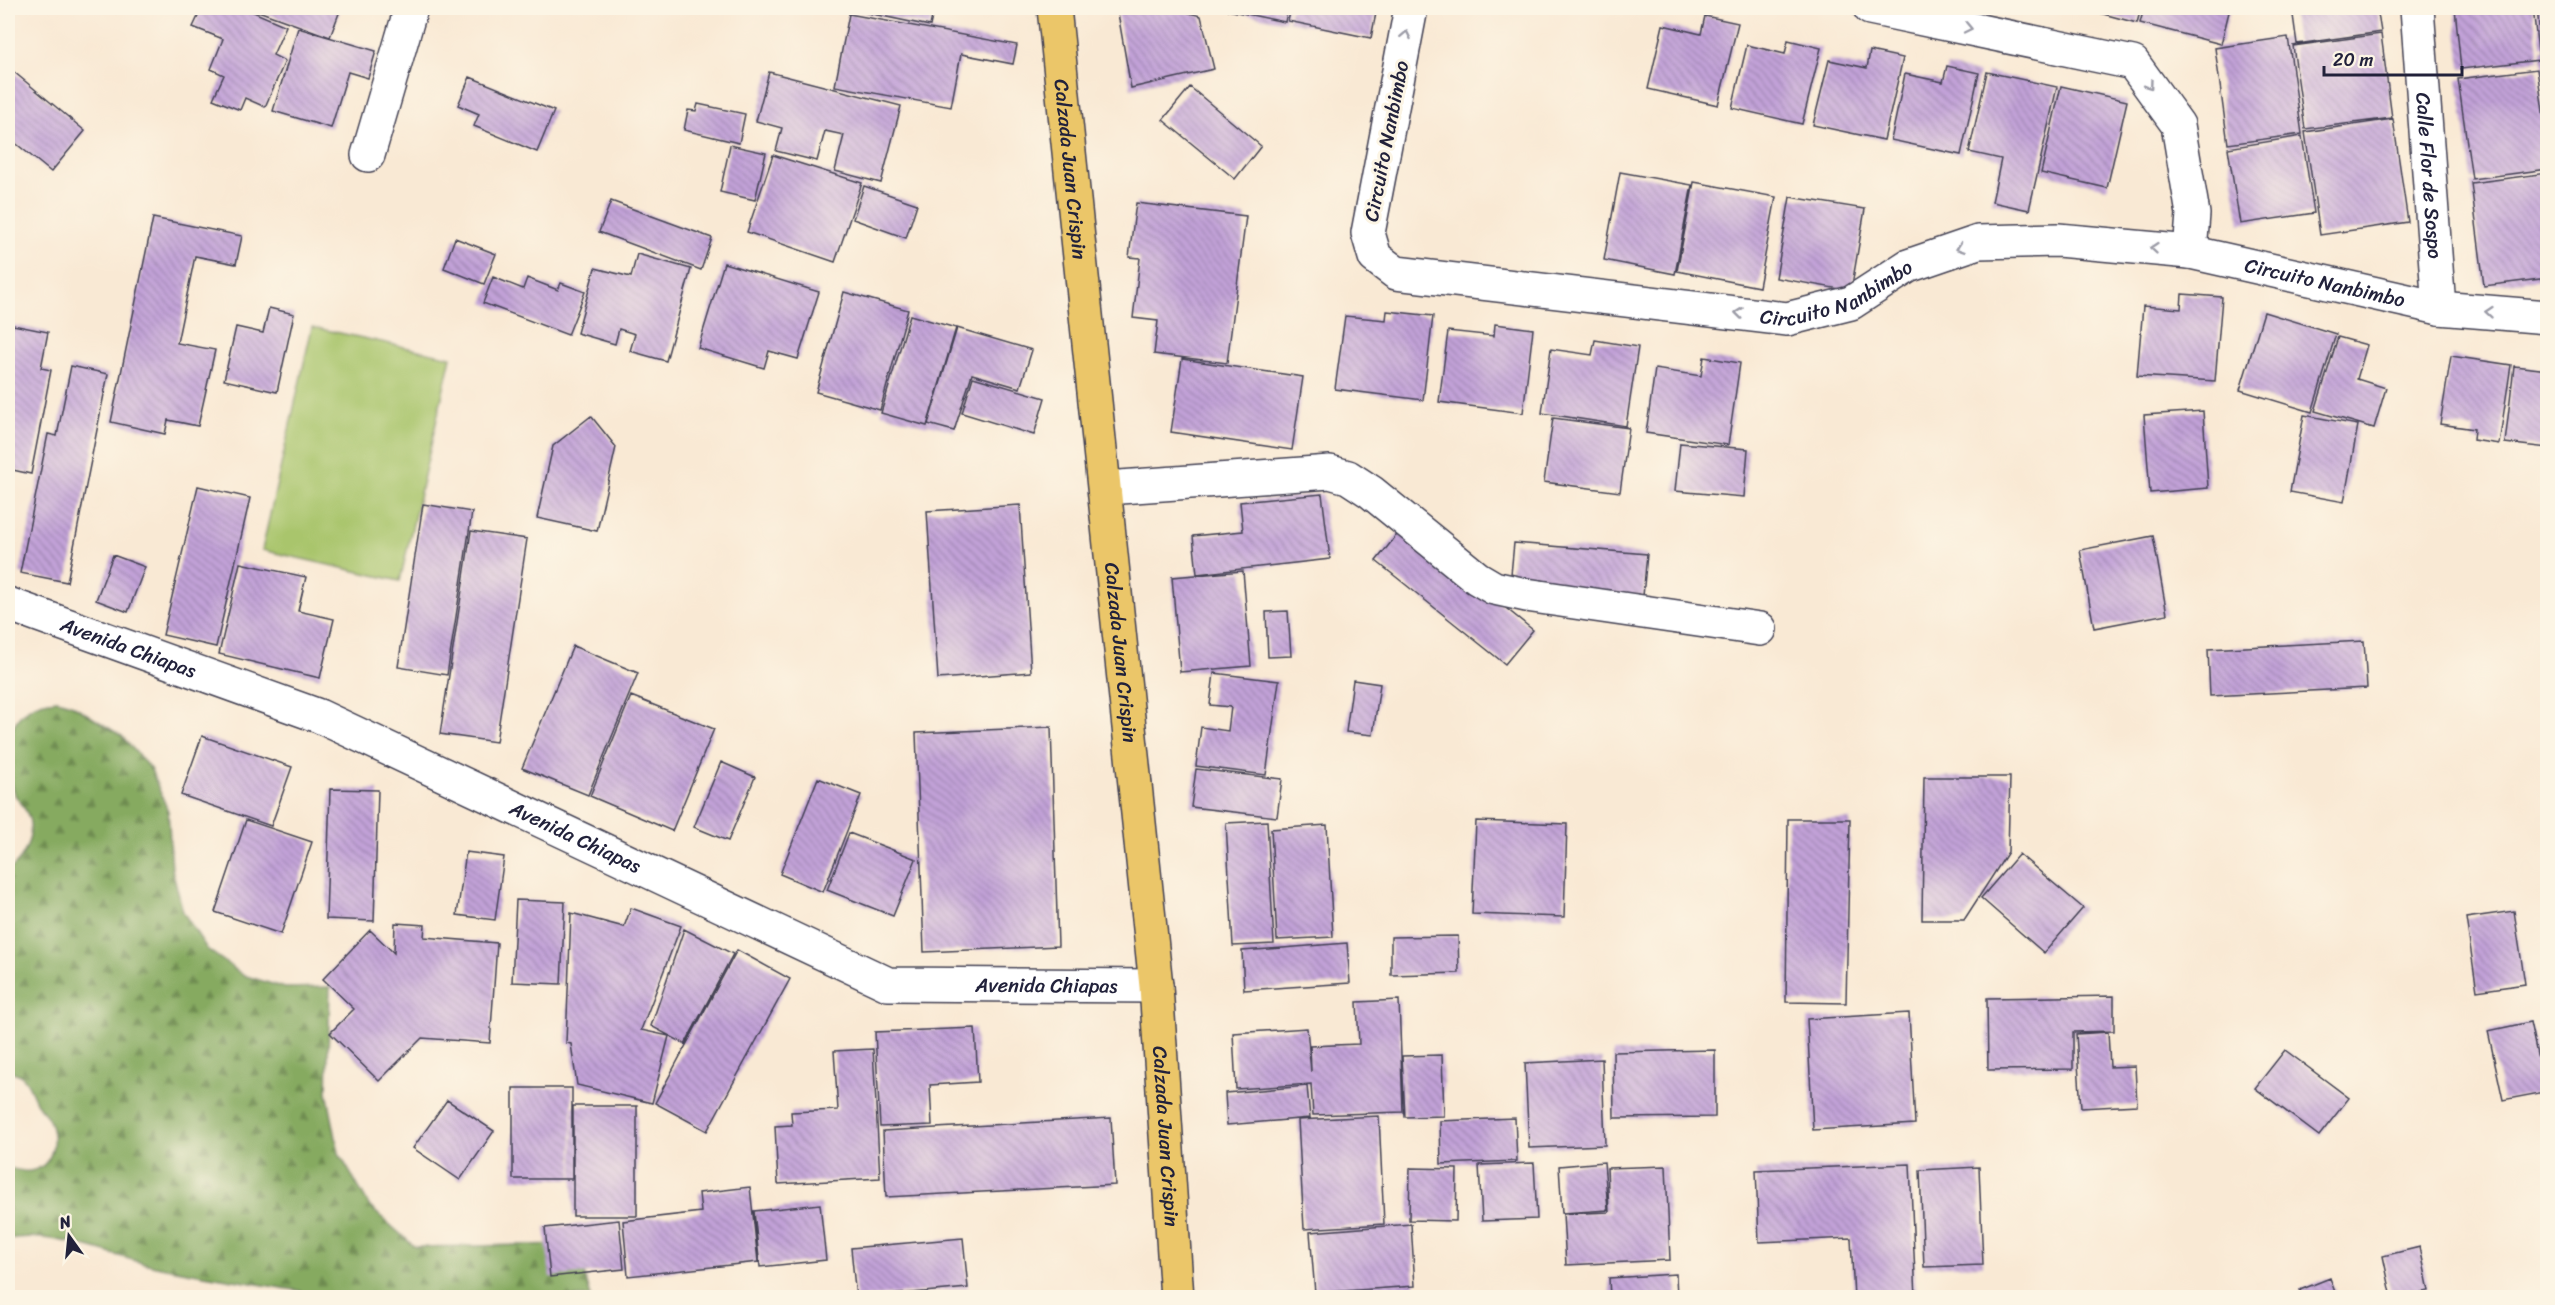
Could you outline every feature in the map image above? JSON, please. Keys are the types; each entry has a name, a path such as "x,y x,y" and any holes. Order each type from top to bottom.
{"main road":[{"name":"Calzada Juan Crispin","path":"1054,8 1106,488 1156,986 1177,1298"}],"street":[{"path":"368,155 411,8"},
{"name":"Circuito Nanbimbo","path":"1411,8 1368,233 1375,257 1396,273 1787,319 1851,303 1908,266 1978,242 2058,240 2190,252 2439,308 2547,317"},
{"path":"1870,8 2133,63 2178,125 2193,214 2190,252"},
{"name":"Calle Flor de Sospo","path":"2417,8 2439,308"},
{"path":"1106,488 1330,472 1348,477 1371,492 1476,578 1494,588 1538,597 1760,629"},
{"name":"Avenida Chiapas","path":"8,604 319,716 888,984 1156,986"}],"green space":[{"path":"312,327 451,357 400,581 262,550"},
{"path":"57,700 71,704 122,736 151,770 168,811 172,869 183,912 207,949 243,975 285,988 330,987 327,1092 339,1153 370,1207 415,1247 576,1244 591,1297 300,1297 301,1291 156,1266 63,1241 25,1237 8,1239 8,1168 30,1171 45,1164 52,1150 53,1133 48,1118 39,1107 25,1079 8,1071 8,871 18,862 28,844 30,823 28,814 13,791 7,760 8,745 11,731 27,710 40,703"}],"building":[{"path":"202,8 244,8 286,26 273,55 285,61 265,107 245,98 240,110 213,99 224,75 211,69 223,39 193,27"},
{"path":"250,8 341,8 330,37"},
{"path":"844,8 934,8 930,26"},
{"path":"1117,8 1171,8 1201,16 1214,69 1131,88"},
{"path":"1218,8 1288,8 1285,22"},
{"path":"1291,8 1377,8 1371,38 1288,21"},
{"path":"2081,8 2141,8 2137,23"},
{"path":"2144,8 2230,8 2221,44 2140,23"},
{"path":"2292,8 2377,8 2381,32 2297,44"},
{"path":"2455,8 2533,8 2539,60 2461,69"},
{"path":"2537,8 2548,8 2548,46 2541,46"},
{"path":"849,14 1017,45 1013,64 961,54 951,107 835,86"},
{"path":"1705,16 1738,23 1718,105 1648,89 1663,25 1701,34"},
{"path":"298,28 376,51 368,78 348,72 331,128 273,111"},
{"path":"2381,34 2392,118 2305,129 2293,46"},
{"path":"2288,37 2302,134 2228,144 2215,48"},
{"path":"1788,40 1821,48 1802,124 1732,108 1747,45 1785,54"},
{"path":"2541,49 2548,49 2548,95 2546,95"},
{"path":"1870,51 1903,58 1884,140 1813,125 1829,60 1867,68"},
{"path":"1947,66 1979,73 1961,155 1891,140 1905,74 1943,82"},
{"path":"8,67 85,131 51,172 8,137"},
{"path":"2537,69 2548,147 2548,169 2472,179 2458,79"},
{"path":"769,72 901,106 881,183 835,171 844,135 825,131 817,161 776,151 782,128 756,121"},
{"path":"1987,72 2057,87 2029,210 1992,202 2001,159 1969,152"},
{"path":"470,77 554,111 537,152 474,126 479,114 458,105"},
{"path":"2061,86 2127,101 2107,188 2041,173"},
{"path":"1190,87 1261,146 1235,179 1163,120"},
{"path":"698,104 745,114 739,143 684,130 688,110 696,111"},
{"path":"2393,119 2408,222 2320,235 2305,132"},
{"path":"2302,136 2314,213 2240,224 2228,148"},
{"path":"730,145 766,153 755,200 720,192"},
{"path":"773,155 862,183 835,262 747,232"},
{"path":"1620,172 1692,185 1675,274 1604,260"},
{"path":"2548,173 2548,278 2484,286 2471,183"},
{"path":"1694,182 1776,197 1759,287 1677,271"},
{"path":"864,186 917,204 906,238 853,219"},
{"path":"1790,197 1865,209 1851,291 1776,278"},
{"path":"611,201 712,238 701,270 599,232"},
{"path":"1136,203 1246,216 1227,363 1154,354 1158,321 1133,318 1140,258 1129,257"},
{"path":"153,218 242,236 236,264 195,256 177,343 215,350 198,426 168,420 165,434 111,422"},
{"path":"455,238 496,254 484,284 444,268"},
{"path":"637,254 691,269 666,361 630,351 635,334 619,329 615,344 577,333 595,268 631,277"},
{"path":"724,263 819,292 798,359 769,351 764,368 698,348"},
{"path":"493,277 523,289 527,278 558,290 561,283 585,292 568,335 483,303"},
{"path":"844,292 908,310 880,410 816,392"},
{"path":"2182,294 2222,297 2215,381 2137,376 2143,306 2181,309"},
{"path":"269,308 294,314 277,392 224,380 236,327 263,333"},
{"path":"1387,311 1433,316 1423,400 1335,389 1345,316 1386,320"},
{"path":"2264,312 2336,334 2312,412 2240,390"},
{"path":"910,315 956,328 927,426 881,413"},
{"path":"1495,324 1533,329 1523,413 1439,402 1448,331 1494,336"},
{"path":"13,325 48,332 41,368 51,370 31,474 8,469 8,349"},
{"path":"957,328 1032,350 1020,388 972,374 954,431 928,424"},
{"path":"2338,337 2367,345 2357,379 2386,388 2374,428 2315,411"},
{"path":"1595,340 1638,347 1626,426 1542,413 1551,349 1592,355"},
{"path":"2451,356 2511,365 2499,444 2473,440 2474,429 2440,424"},
{"path":"1704,357 1740,363 1728,445 1646,433 1655,369 1701,376"},
{"path":"1182,359 1303,377 1292,450 1171,432"},
{"path":"71,366 108,374 67,582 20,573 48,434 57,436"},
{"path":"2514,366 2548,370 2548,448 2505,443"},
{"path":"973,377 1045,398 1034,435 962,413"},
{"path":"2203,411 2208,488 2150,493 2144,415"},
{"path":"2304,415 2358,425 2344,502 2290,492"},
{"path":"591,416 616,447 597,531 537,518 553,446"},
{"path":"1553,418 1629,428 1620,492 1544,482"},
{"path":"1680,443 1748,449 1744,497 1675,491"},
{"path":"198,486 250,498 216,647 163,635"},
{"path":"1322,494 1330,559 1197,574 1193,536 1243,531 1240,502"},
{"path":"423,504 472,512 447,675 398,667"},
{"path":"1020,505 1031,672 938,679 927,511"},
{"path":"1404,526 1533,630 1505,664 1376,561"},
{"path":"471,531 527,539 496,742 440,734"},
{"path":"2153,536 2167,614 2094,628 2080,550"},
{"path":"1514,543 1647,554 1643,596 1510,585"},
{"path":"113,555 145,567 128,612 96,600"},
{"path":"240,563 306,577 298,611 334,619 320,678 219,654"},
{"path":"1243,571 1251,666 1180,672 1172,577"},
{"path":"1288,611 1291,656 1268,657 1266,612"},
{"path":"2364,641 2367,688 2210,696 2208,649"},
{"path":"573,646 638,673 588,795 522,768"},
{"path":"1214,673 1279,681 1266,775 1196,766 1201,727 1228,731 1231,707 1210,705"},
{"path":"1353,680 1380,684 1373,735 1346,732"},
{"path":"631,696 714,729 672,831 590,796"},
{"path":"1051,727 1058,946 924,952 916,733"},
{"path":"202,736 292,767 271,826 181,795"},
{"path":"721,762 755,777 728,841 694,827"},
{"path":"1196,769 1282,779 1277,817 1191,807"},
{"path":"1924,777 2010,777 2008,852 1964,920 1922,920"},
{"path":"818,778 861,795 823,892 780,874"},
{"path":"330,789 378,790 374,921 326,919"},
{"path":"1788,819 1850,819 1846,1003 1786,1002"},
{"path":"246,820 312,842 281,934 215,912"},
{"path":"1267,821 1274,944 1233,946 1226,823"},
{"path":"1476,821 1567,824 1564,917 1472,914"},
{"path":"1327,825 1333,937 1277,940 1271,829"},
{"path":"849,833 916,859 893,916 827,890"},
{"path":"466,852 504,857 495,920 457,915"},
{"path":"2019,854 2083,908 2044,953 1981,898"},
{"path":"516,900 565,902 561,984 512,982"},
{"path":"631,908 681,926 641,1030 669,1036 652,1103 577,1085 571,1044 566,1043 571,913 624,927"},
{"path":"2514,911 2525,984 2477,991 2466,918"},
{"path":"395,923 425,925 424,937 497,943 490,1043 422,1038 379,1081 330,1033 354,1009 323,979 370,930 394,953"},
{"path":"684,929 733,954 685,1044 651,1026"},
{"path":"1458,936 1459,973 1391,975 1391,937"},
{"path":"1347,943 1350,983 1244,990 1242,951"},
{"path":"737,950 790,979 707,1131 655,1103"},
{"path":"2114,996 2114,1031 2073,1032 2073,1069 1988,1070 1987,998"},
{"path":"1399,1000 1403,1112 1313,1115 1311,1084 1236,1089 1233,1033 1307,1028 1311,1072 1310,1046 1359,1044 1357,1002"},
{"path":"1909,1013 1915,1124 1813,1130 1807,1019"},
{"path":"2530,1022 2545,1092 2503,1100 2488,1031"},
{"path":"975,1028 978,1082 930,1085 932,1125 880,1127 875,1032"},
{"path":"2108,1032 2110,1067 2135,1066 2137,1105 2081,1108 2076,1034"},
{"path":"873,1049 880,1178 778,1184 775,1126 792,1125 791,1112 838,1110 834,1051"},
{"path":"1715,1050 1715,1117 1614,1118 1613,1052"},
{"path":"2285,1050 2349,1098 2319,1136 2255,1088"},
{"path":"1442,1055 1444,1116 1405,1117 1402,1056"},
{"path":"1602,1059 1605,1145 1529,1148 1525,1063"},
{"path":"1307,1086 1310,1118 1227,1125 1225,1093"},
{"path":"513,1088 572,1088 572,1179 513,1179"},
{"path":"447,1100 494,1131 460,1180 413,1148"},
{"path":"573,1106 637,1106 637,1216 573,1216"},
{"path":"1379,1116 1384,1224 1304,1229 1298,1120"},
{"path":"1111,1118 1115,1185 886,1197 883,1131"},
{"path":"1515,1118 1517,1161 1441,1164 1440,1121"},
{"path":"1604,1162 1608,1210 1562,1213 1559,1166"},
{"path":"1534,1163 1537,1219 1482,1221 1479,1165"},
{"path":"1910,1164 1916,1298 1854,1298 1851,1238 1759,1242 1756,1170"},
{"path":"1666,1166 1670,1260 1566,1265 1563,1214 1609,1212 1607,1168"},
{"path":"1979,1167 1983,1265 1924,1267 1920,1170"},
{"path":"1410,1168 1457,1169 1456,1221 1409,1220"},
{"path":"750,1187 758,1262 628,1276 623,1221 701,1212 699,1193"},
{"path":"820,1204 826,1260 760,1267 754,1211"},
{"path":"619,1220 624,1269 550,1277 545,1228"},
{"path":"1411,1224 1415,1286 1315,1293 1310,1232"},
{"path":"963,1238 968,1288 856,1298 851,1248"},
{"path":"2420,1247 2429,1291 2392,1298 2383,1256"},
{"path":"1676,1274 1677,1298 1610,1298 1609,1278"},
{"path":"2330,1278 2337,1298 2303,1298 2300,1290"},
{"path":"1417,1293 1417,1298 1319,1298 1319,1294"},
{"path":"1314,1294 1314,1298 1285,1298 1285,1296"},
{"path":"1468,1294 1468,1298 1439,1298 1439,1296"}]}
